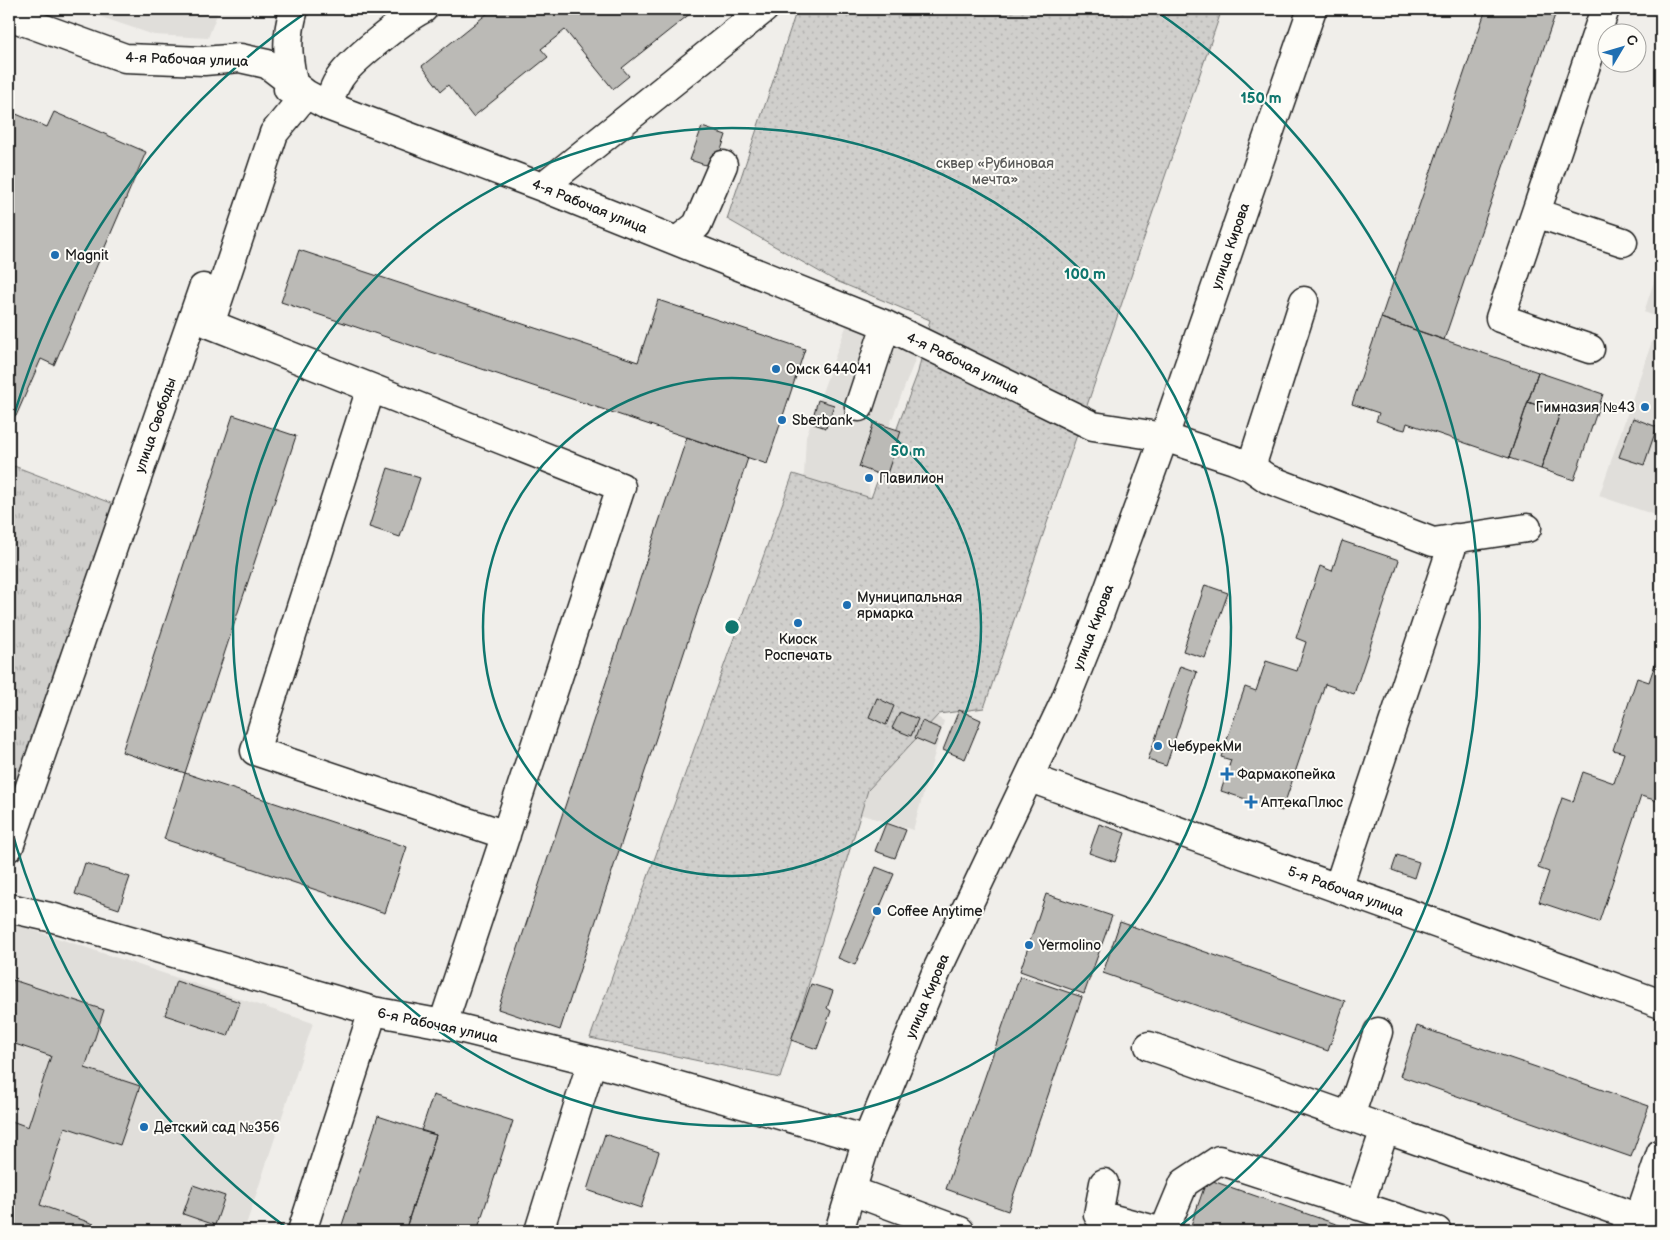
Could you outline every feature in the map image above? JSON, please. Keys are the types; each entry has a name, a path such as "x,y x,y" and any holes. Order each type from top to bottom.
{"street":[{"path":"294,9 288,28 287,50 309,94"},
{"path":"424,9 408,16 361,56 338,79 309,94 274,133 210,324 621,487 443,1024"},
{"path":"542,187 764,9"},
{"name":"улица Кирова","path":"839,1231 868,1140 938,968 1030,778 1064,703 1089,639 1164,438 1312,9"},
{"path":"1590,349 1500,318 1605,9"},
{"name":"4-я Рабочая улица","path":"9,16 125,58 204,61 240,58 267,64 309,94 886,325 1093,426 1164,438 1251,467 1268,479 1433,542 1527,528"},
{"name":"улица Свободы","path":"9,847 256,134 309,94"},
{"path":"677,241 697,225 723,165"},
{"path":"1536,213 1623,242"},
{"path":"1251,467 1304,301"},
{"path":"859,407 886,325"},
{"path":"371,388 255,751 506,835"},
{"path":"1338,888 1455,538"},
{"name":"5-я Рабочая улица","path":"1030,778 1661,1004"},
{"name":"6-я Рабочая улица","path":"9,908 54,918 373,1011 443,1024 592,1061 868,1140"},
{"path":"302,1231 373,1011"},
{"path":"1350,1116 1378,1032"},
{"path":"1149,1046 1350,1116 1642,1226 1661,1154"},
{"path":"540,1231 592,1061"},
{"path":"1359,1206 1385,1129"},
{"path":"1164,1231 1184,1183 1219,1160 1437,1231"},
{"path":"1104,1184 1098,1215 1159,1231"},
{"path":"852,1191 960,1231"}],"shaded area":[{"path":"78,9 219,9 208,38 154,35"},
{"name":"Гимназия №43","path":"1661,260 1661,517 1599,496 1660,318 1644,312"},
{"name":"Муниципальная ярмарка","path":"847,324 917,355 868,481 898,695 944,721 913,830 849,811 802,516 806,436"},
{"name":"Детский сад №356","path":"9,922 313,1023 244,1231 9,1231"}],"green space":[{"name":"сквер «Рубиновая мечта»","path":"797,9 1222,9 984,708 939,714 868,790 780,1078 590,1038 793,474 871,498 918,372 930,320 834,280 727,219"},
{"path":"14,466 121,507 9,827 9,482"}],"building":[{"path":"493,9 587,9 589,11 592,9 696,9 622,68 629,76 613,89 565,30 541,49 548,57 473,117 448,85 441,91 422,66"},
{"path":"1486,9 1557,9 1444,340 1381,318"},
{"name":"Magnit","path":"9,111 47,127 54,112 146,152 54,365 41,359 16,416 9,412"},
{"path":"702,127 726,135 715,168 690,160"},
{"path":"299,250 638,362 658,300 805,349 767,464 281,302"},
{"path":"1381,318 1538,372 1509,458 1407,423 1405,430 1393,427 1376,421 1379,413 1352,404"},
{"path":"1538,372 1603,394 1574,480 1541,469 1560,413 1528,402"},
{"path":"818,400 834,405 826,428 811,423"},
{"path":"1528,402 1560,413 1541,469 1509,458"},
{"path":"233,415 296,436 185,773 122,752"},
{"path":"1633,418 1657,427 1644,465 1619,457"},
{"path":"874,422 901,431 886,477 859,467"},
{"path":"687,437 748,458 560,1030 498,1009"},
{"path":"388,468 420,478 400,537 369,527"},
{"path":"1342,541 1399,560 1354,694 1325,684 1282,811 1221,791 1231,760 1221,757 1245,687 1256,691 1266,661 1297,671 1306,642 1296,638 1320,566 1332,571"},
{"path":"1205,585 1228,593 1205,658 1183,651"},
{"path":"1659,652 1661,653 1661,802 1641,796 1599,922 1539,902 1549,872 1538,868 1562,798 1573,802 1583,772 1614,783 1624,753 1613,750 1637,678 1649,682"},
{"path":"1180,666 1197,672 1166,766 1148,760"},
{"path":"877,698 894,706 886,725 869,717"},
{"path":"959,710 981,720 965,759 943,750"},
{"path":"900,712 918,719 911,736 892,728"},
{"path":"922,721 941,729 934,746 915,738"},
{"path":"185,773 407,847 385,913 164,839"},
{"path":"886,823 906,830 895,858 875,851"},
{"path":"1099,824 1125,833 1115,862 1089,853"},
{"path":"1397,855 1419,862 1414,878 1392,870"},
{"path":"85,863 130,877 119,909 75,894"},
{"path":"876,867 894,874 855,965 838,958"},
{"path":"1046,894 1112,916 1084,994 1020,971"},
{"path":"1120,922 1345,1001 1328,1051 1103,973"},
{"path":"1020,976 1082,997 1008,1211 946,1189"},
{"path":"13,980 104,1010 85,1068 140,1086 120,1145 65,1127 40,1205 94,1224 92,1231 9,1231 9,1120 28,1127 51,1056 9,1042 9,991"},
{"path":"176,981 240,1002 228,1036 165,1015"},
{"path":"811,984 833,991 827,1008 831,1011 817,1049 791,1040"},
{"path":"1417,1026 1649,1106 1631,1157 1400,1076"},
{"path":"433,1095 513,1121 477,1231 405,1231 436,1135 421,1131"},
{"path":"378,1116 436,1135 405,1231 340,1231"},
{"path":"605,1134 659,1152 641,1208 587,1190"},
{"path":"1207,1179 1356,1231 1189,1231"},
{"path":"193,1185 225,1196 215,1225 183,1214"}],"place":[{"name":"Magnit","path":"55,255"},
{"name":"Омск 644041","path":"776,369"},
{"name":"Гимназия №43","path":"1645,407"},
{"name":"Sberbank","path":"782,420"},
{"name":"Павилион","path":"869,478"},
{"name":"Муниципальная ярмарка","path":"847,605"},
{"name":"Киоск Роспечать","path":"798,623"},
{"name":"ЧебурекМи","path":"1158,746"},
{"name":"Фармакопейка","path":"1227,774"},
{"name":"АптекаПлюс","path":"1251,802"},
{"name":"Coffee Anytime","path":"877,911"},
{"name":"Yermolino","path":"1029,945"},
{"name":"Детский сад №356","path":"144,1127"}]}
